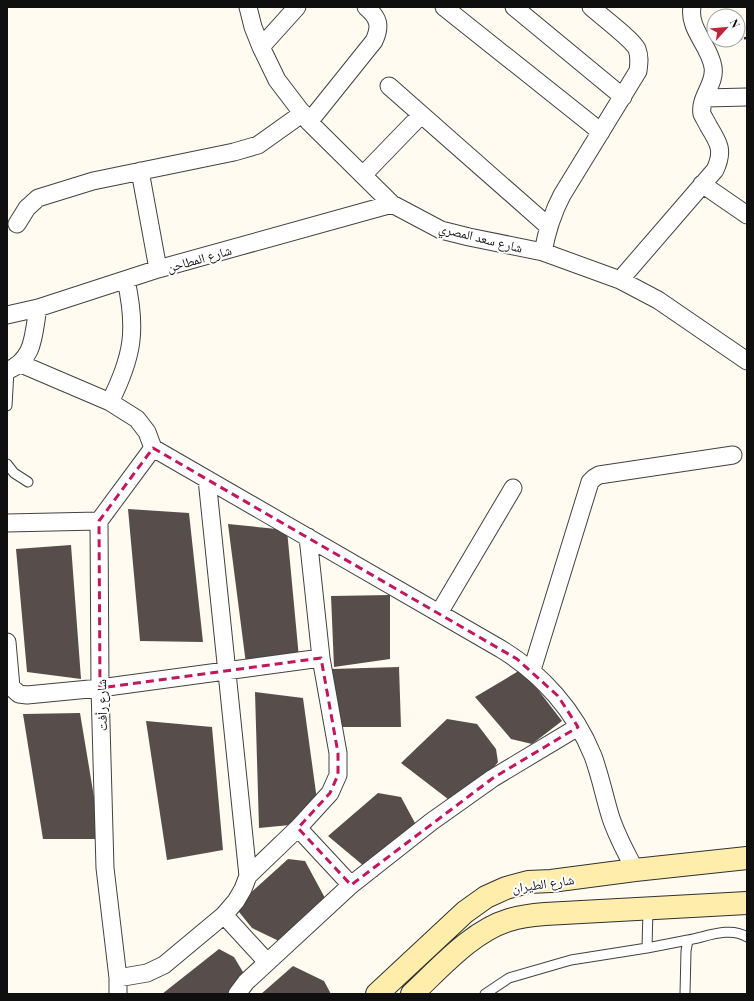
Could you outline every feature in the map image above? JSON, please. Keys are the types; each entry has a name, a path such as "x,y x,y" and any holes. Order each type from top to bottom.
{"street":[{"name":"شارع سعد المصري","path":"248,7 253,27 277,80 306,118 392,204 441,230 543,252 620,280 658,300 747,361"},
{"path":"261,47 297,7"},
{"path":"17,224 27,208 38,198 93,181 258,145 306,118 374,41 379,31 377,20 371,11 366,7"},
{"path":"444,7 601,132"},
{"path":"514,7 623,97"},
{"path":"543,252 548,226 553,212 638,71 639,60 636,49 629,40 591,7"},
{"path":"620,280 715,170 720,160 720,150 717,140 703,115 703,103 712,80 713,67 711,58 691,17 692,7"},
{"path":"389,86 548,226"},
{"path":"705,98 747,97"},
{"path":"363,175 421,115"},
{"path":"140,171 158,269"},
{"path":"702,184 747,215"},
{"name":"شارع المطاحن","path":"7,315 38,308 158,269 392,204"},
{"path":"110,402 122,379 130,354 132,329 131,303 126,280"},
{"path":"12,368 28,356 32,346 38,308"},
{"path":"12,368 110,402 137,420 147,432 153,448 439,613 517,659 532,670 558,696 578,727 592,755 603,784 610,815 619,839 635,870"},
{"path":"7,523 99,521 153,448"},
{"path":"532,670 590,482 599,475 733,455"},
{"path":"207,479 248,876"},
{"path":"439,613 513,488"},
{"name":"شارع رأفت","path":"99,521 100,688 106,868 118,986"},
{"path":"118,986 164,965 224,915 236,901 248,876 298,828 330,794 338,775 338,753 321,658 308,537"},
{"path":"7,642 11,687 18,694 27,695 100,688 321,658"},
{"path":"238,994 246,982 351,885 430,822 492,778 578,727"},
{"path":"298,828 351,885"},
{"name":"شارع الطيران","path":"377,994 465,912 486,897 506,888 528,882 551,881 747,858"},
{"path":"412,994 475,938 508,920 527,916 747,903"},
{"path":"224,915 267,962"}],"lane":[{"path":"7,406 12,368"},
{"path":"7,464 14,473 28,482"},
{"path":"647,948 648,909"},
{"path":"485,994 509,978 571,960 647,948 727,932 739,933 747,937"},
{"path":"685,994 686,952 688,940"}],"highlighted area":[{"path":"153,448 517,659 558,696 578,727 493,778 351,885 298,828 330,793 338,775 338,753 321,658 100,688 99,521"}],"building":[{"path":"128,509 189,513 203,642 140,641"},
{"path":"228,524 287,530 299,658 246,664"},
{"path":"71,545 81,679 27,672 16,549"},
{"path":"390,595 390,659 334,667 331,596"},
{"path":"399,667 401,727 337,727 331,669"},
{"path":"522,669 562,721 532,744 511,739 475,697"},
{"path":"255,692 303,698 317,800 290,825 259,828"},
{"path":"80,713 101,839 43,839 23,714"},
{"path":"447,719 477,724 496,749 498,762 461,809 401,763"},
{"path":"146,721 212,727 223,850 167,860"},
{"path":"378,793 401,797 415,823 377,877 328,836"},
{"path":"288,859 305,861 325,898 283,943 252,928 235,907"},
{"path":"219,949 234,957 252,987 244,994 162,994"},
{"path":"293,966 324,981 331,994 261,994"}]}
